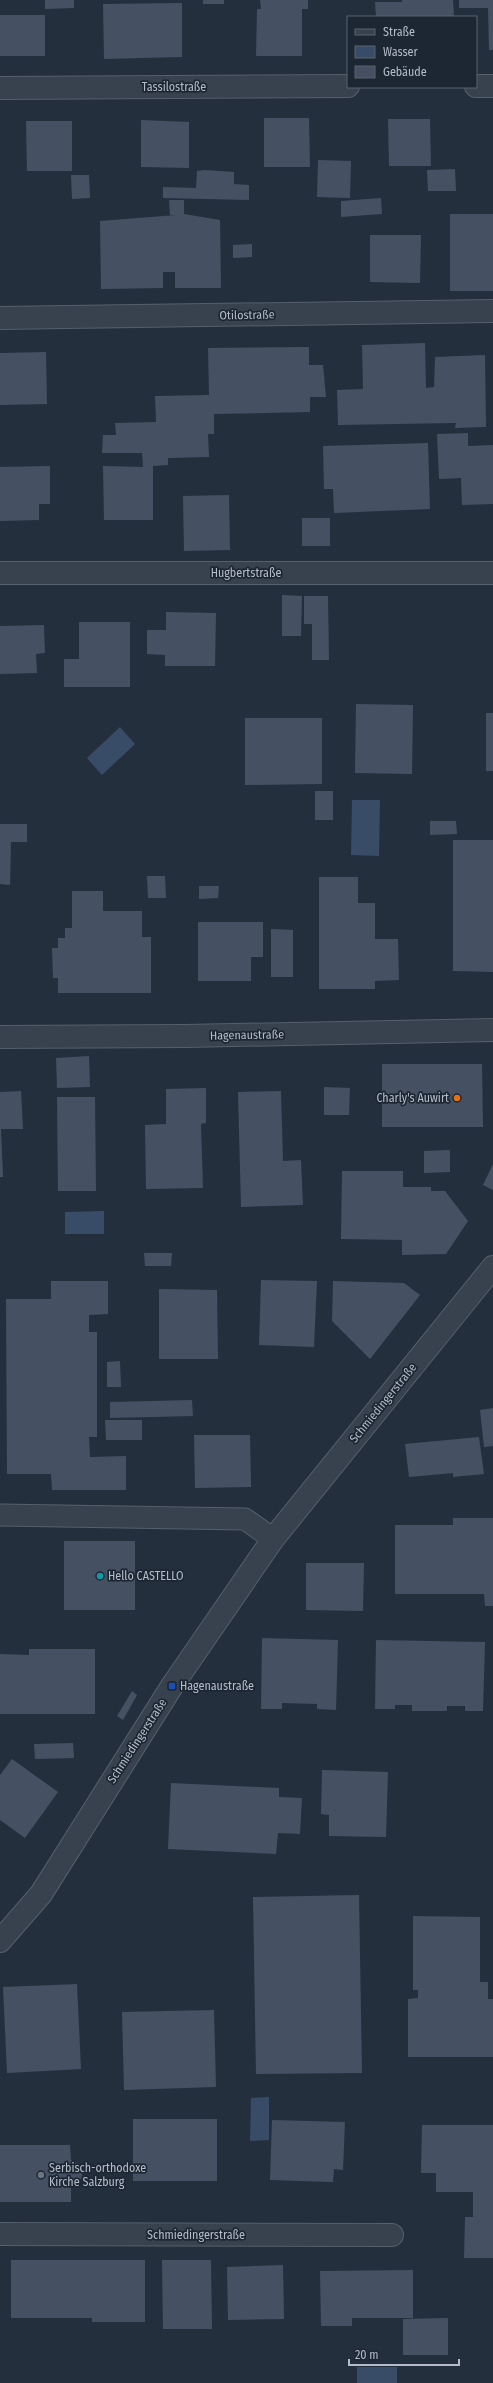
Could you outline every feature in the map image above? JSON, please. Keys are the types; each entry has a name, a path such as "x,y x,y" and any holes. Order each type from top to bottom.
{"street":[{"name":"Tassilostraße","path":"0,88 347,86"},
{"path":"477,86 493,86"},
{"name":"Otilostraße","path":"0,318 493,311"},
{"name":"Hugbertstraße","path":"0,573 493,573"},
{"name":"Hagenaustraße","path":"0,1037 245,1035 493,1030"},
{"name":"Schmiedingerstraße","path":"0,1941 41,1894 168,1692 273,1539 493,1267"},
{"name":"Schmiedingerstraße","path":"0,2234 392,2235"}],"lane":[{"path":"0,1515 245,1519 273,1539"}],"water":[{"path":"120,727 135,744 102,775 87,758"},
{"path":"352,800 380,800 379,856 351,855"},
{"path":"104,1211 104,1234 65,1234 65,1212"},
{"path":"269,2097 269,2140 250,2141 251,2098"},
{"path":"357,2367 397,2367 397,2383 357,2383"}],"building":[{"path":"45,0 74,0 74,8 45,9"},
{"path":"203,0 224,0 224,4 203,4"},
{"path":"260,0 308,0 308,9 302,9 302,56 256,56 257,9 261,9"},
{"path":"402,0 453,0 454,16 376,16 375,2 402,2"},
{"path":"459,0 493,0 493,50 489,50 488,8 459,8"},
{"path":"182,3 182,57 104,59 103,4"},
{"path":"0,15 45,15 45,56 0,56"},
{"path":"264,118 309,118 310,167 264,167"},
{"path":"388,119 430,119 431,166 389,166"},
{"path":"141,120 189,122 189,168 141,167"},
{"path":"26,121 72,121 72,171 27,171"},
{"path":"318,160 351,161 350,198 317,197"},
{"path":"455,169 456,191 428,191 427,170"},
{"path":"197,171 234,172 234,184 249,185 249,200 163,198 163,187 196,188"},
{"path":"71,175 89,175 90,198 72,199"},
{"path":"381,198 382,214 341,217 341,201"},
{"path":"169,200 184,200 184,214 220,220 221,288 175,288 175,272 163,272 163,288 101,289 100,221 176,215 170,215"},
{"path":"450,214 493,214 493,291 450,291"},
{"path":"370,235 421,235 420,283 370,282"},
{"path":"252,244 252,257 233,258 233,245"},
{"path":"425,343 426,388 434,387 435,357 485,355 486,427 455,428 456,423 338,425 337,390 363,389 362,345"},
{"path":"309,347 309,365 323,365 326,397 310,397 310,412 214,414 214,434 208,434 209,457 168,458 168,465 153,466 153,520 104,520 103,466 143,467 142,453 102,453 103,435 116,435 115,423 156,422 155,396 209,395 208,348"},
{"path":"46,352 47,404 0,405 0,353"},
{"path":"468,433 468,446 493,445 493,504 462,505 461,478 439,479 437,434"},
{"path":"428,443 430,509 334,513 333,489 324,489 323,446"},
{"path":"50,466 50,504 39,504 39,520 0,521 0,467"},
{"path":"229,495 230,550 184,551 183,496"},
{"path":"302,518 330,518 330,546 302,546"},
{"path":"282,595 302,596 301,636 282,636"},
{"path":"304,596 328,596 329,660 312,660 312,624 304,624"},
{"path":"166,612 216,613 215,666 165,666 165,655 147,654 147,630 166,630"},
{"path":"79,622 130,622 130,687 64,687 64,659 79,659"},
{"path":"44,625 45,653 36,654 37,673 0,674 0,626"},
{"path":"356,704 413,705 412,774 355,773"},
{"path":"486,713 493,713 493,771 486,771"},
{"path":"245,718 322,718 322,784 245,785"},
{"path":"315,791 333,791 333,820 315,820"},
{"path":"430,821 456,821 457,834 430,835"},
{"path":"0,824 27,824 27,842 11,842 10,885 0,884"},
{"path":"453,840 493,840 493,972 453,971"},
{"path":"147,876 165,876 166,898 148,898"},
{"path":"319,877 358,877 358,903 375,903 375,939 398,939 399,980 375,981 375,989 319,989"},
{"path":"199,886 219,886 218,898 199,899"},
{"path":"72,891 103,891 103,911 142,911 142,937 151,937 151,993 58,993 58,978 53,978 52,948 58,948 58,938 65,938 65,928 72,928"},
{"path":"198,922 263,922 263,957 251,957 251,981 198,981"},
{"path":"271,929 293,930 293,977 271,977"},
{"path":"89,1056 90,1087 57,1088 56,1058"},
{"path":"382,1064 482,1064 483,1127 382,1127"},
{"path":"324,1087 350,1088 349,1115 324,1115"},
{"path":"206,1088 206,1123 201,1124 203,1188 146,1189 145,1125 166,1124 166,1089"},
{"path":"21,1091 23,1129 1,1129 3,1177 0,1177 0,1092"},
{"path":"281,1091 283,1161 301,1160 303,1205 241,1207 238,1092"},
{"path":"57,1097 95,1097 96,1191 58,1191"},
{"path":"450,1150 450,1172 424,1173 424,1151"},
{"path":"493,1164 493,1190 483,1185"},
{"path":"342,1171 403,1171 403,1187 431,1187 431,1191 445,1191 468,1221 446,1254 402,1255 402,1240 341,1239"},
{"path":"144,1253 172,1253 171,1266 145,1266"},
{"path":"261,1280 317,1281 314,1347 259,1345"},
{"path":"51,1281 108,1281 108,1314 89,1315 89,1332 97,1332 97,1437 89,1437 90,1457 126,1456 126,1490 52,1490 51,1474 7,1474 6,1299 51,1299"},
{"path":"333,1281 404,1283 420,1295 370,1359 332,1321"},
{"path":"159,1289 217,1290 218,1359 159,1359"},
{"path":"120,1361 121,1387 107,1387 107,1362"},
{"path":"192,1400 193,1416 110,1418 110,1402"},
{"path":"493,1408 493,1446 484,1447 480,1410"},
{"path":"105,1420 142,1420 142,1440 106,1440"},
{"path":"194,1435 250,1435 251,1487 195,1488"},
{"path":"479,1437 484,1474 453,1477 453,1473 409,1477 405,1444"},
{"path":"453,1518 493,1518 493,1606 485,1606 484,1594 395,1594 395,1525 453,1525"},
{"name":"Hello CASTELLO","path":"64,1541 135,1541 135,1610 64,1610"},
{"path":"306,1563 364,1563 363,1611 306,1610"},
{"path":"262,1638 338,1640 336,1710 317,1709 317,1704 282,1703 282,1709 261,1709"},
{"path":"376,1640 485,1642 483,1711 465,1711 465,1706 447,1706 447,1711 412,1711 412,1705 395,1705 395,1709 375,1709"},
{"path":"29,1649 95,1649 95,1714 0,1714 0,1654 29,1655"},
{"path":"132,1691 137,1695 123,1720 117,1716"},
{"path":"73,1743 74,1758 35,1759 34,1744"},
{"path":"12,1759 58,1792 25,1838 0,1820 0,1775"},
{"path":"322,1770 388,1772 386,1837 329,1836 329,1815 321,1814"},
{"path":"171,1783 279,1788 279,1797 302,1798 300,1834 278,1833 276,1854 168,1849"},
{"path":"359,1895 362,2073 256,2074 253,1897"},
{"path":"413,1916 480,1917 480,1982 488,1982 488,1999 493,1999 493,2057 408,2057 408,1999 418,1998 418,1990 413,1990"},
{"path":"77,1984 81,2069 7,2073 3,1987"},
{"path":"214,2010 216,2087 124,2090 122,2012"},
{"path":"133,2119 217,2119 217,2181 133,2181"},
{"path":"272,2120 345,2122 343,2170 334,2169 333,2182 270,2180"},
{"path":"422,2125 493,2125 493,2258 464,2258 465,2217 473,2217 473,2192 436,2192 436,2173 421,2173"},
{"name":"Serbisch-orthodoxe Kirche Salzburg","path":"0,2145 70,2145 71,2160 80,2165 83,2171 81,2179 71,2186 71,2202 0,2202"},
{"path":"11,2260 145,2260 145,2322 92,2322 92,2318 11,2318"},
{"path":"162,2260 211,2260 212,2329 163,2329"},
{"path":"283,2265 284,2319 228,2320 227,2267"},
{"path":"413,2270 413,2318 352,2318 352,2326 321,2326 320,2271"},
{"path":"448,2318 448,2355 403,2355 403,2319"}],"place":[{"name":"Charly's Auwirt","path":"457,1098"},
{"name":"Hello CASTELLO","path":"100,1576"},
{"name":"Hagenaustraße","path":"172,1686"},
{"name":"Serbisch-orthodoxe Kirche Salzburg","path":"41,2175"}]}
